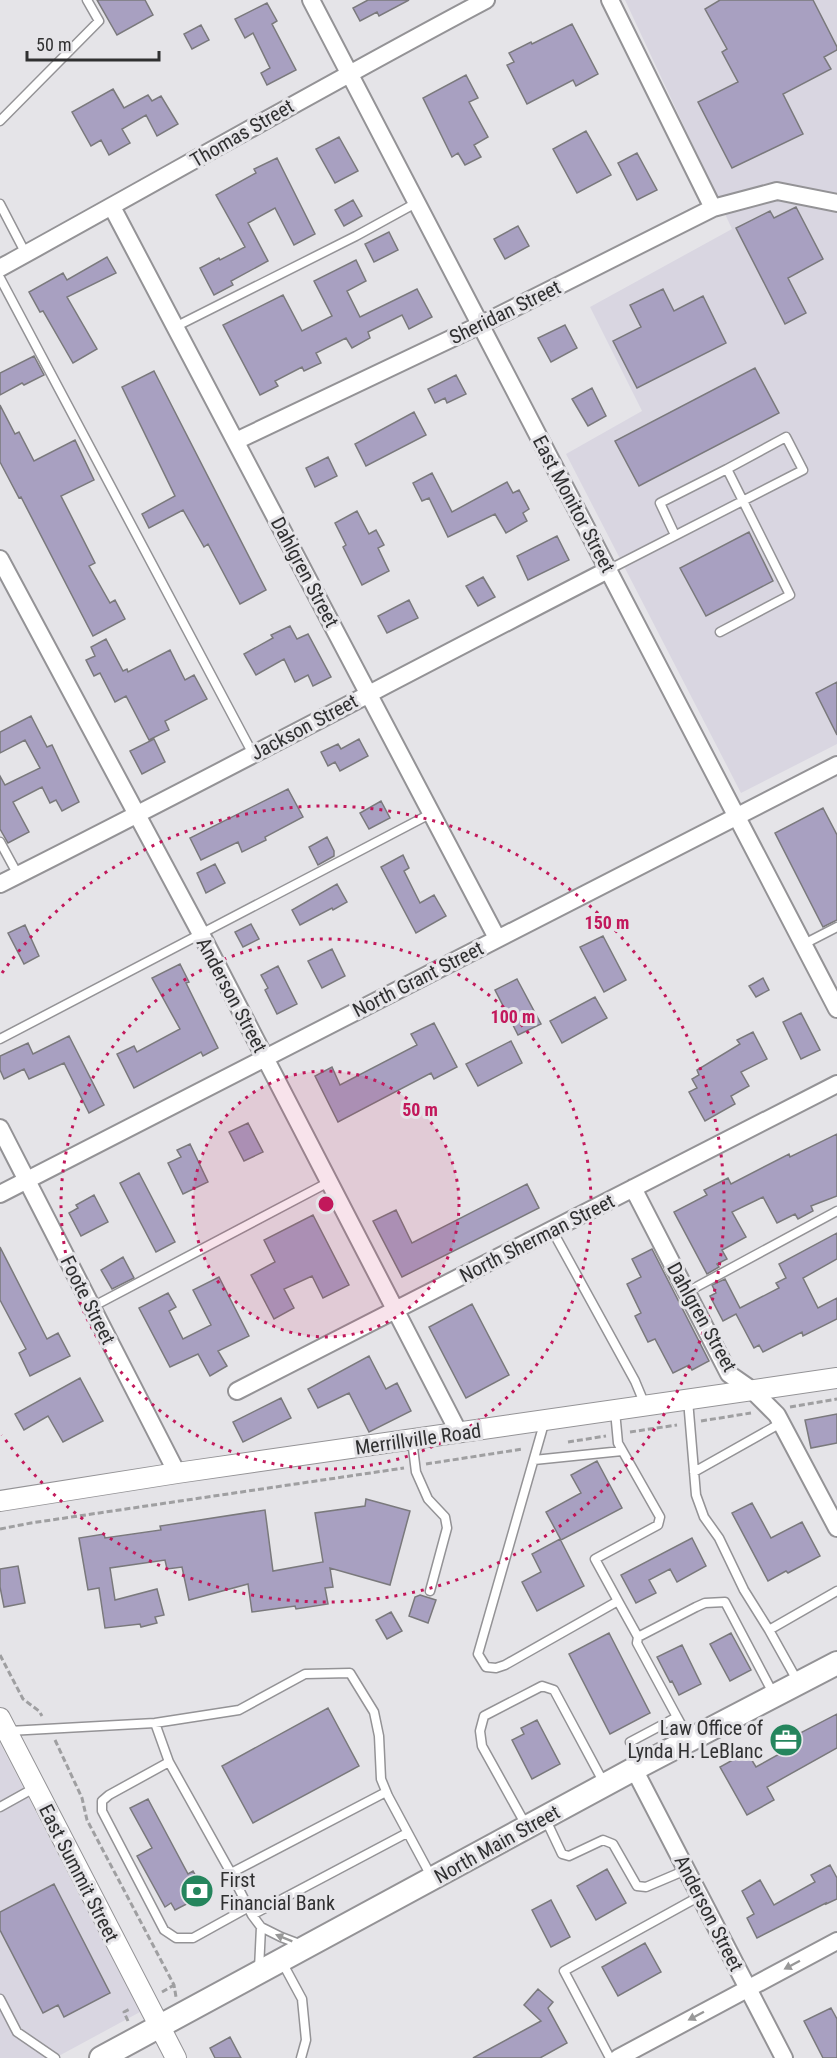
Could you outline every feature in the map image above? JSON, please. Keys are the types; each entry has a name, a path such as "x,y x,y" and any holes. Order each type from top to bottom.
{"main road":[{"name":"North Main Street","path":"101,2058 634,1769 837,1663"}],"street":[{"name":"East Monitor Street","path":"311,0 837,1009"},
{"name":"Thomas Street","path":"0,268 349,73 486,0"},
{"path":"610,0 713,208"},
{"name":"Sheridan Street","path":"236,441 480,325 713,208 777,191 837,203"},
{"name":"Dahlgren Street","path":"112,207 497,938"},
{"name":"Anderson Street","path":"0,559 201,934 459,1433"},
{"name":"Jackson Street","path":"0,884 138,815 368,693 608,570"},
{"name":"North Grant Street","path":"0,1194 836,766"},
{"name":"North Sherman Street","path":"237,1391 837,1084"},
{"name":"Foote Street","path":"0,1128 177,1473"},
{"name":"Dahlgren Street","path":"633,1188 729,1374 752,1390 777,1415 837,1528"},
{"name":"Merrillville Road","path":"0,1501 177,1473 837,1378"},
{"name":"East Summit Street","path":"2,1728 36,1787 176,2058"},
{"name":"Anderson Street","path":"634,1769 784,2058"},
{"path":"618,2058 837,1941"}],"lane":[{"path":"0,121 99,21 87,0"},
{"path":"175,327 356,236 416,203"},
{"path":"0,204 26,254"},
{"path":"0,278 253,754"},
{"path":"608,570 803,470 786,438 660,503 675,535"},
{"path":"720,632 790,595 727,469"},
{"path":"0,1040 432,813"},
{"path":"0,842 18,875"},
{"path":"804,944 837,927"},
{"path":"92,1307 329,1182"},
{"path":"687,1292 837,1211"},
{"path":"552,1230 635,1381 645,1406"},
{"path":"688,1400 696,1495 704,1517 719,1538 744,1590 798,1682"},
{"path":"615,1410 618,1443 660,1517 658,1525 595,1559 690,1739"},
{"path":"545,1420 478,1654 486,1666 496,1668 505,1665 618,1601"},
{"path":"694,1472 781,1423"},
{"path":"412,1440 416,1466 428,1499 445,1517 447,1528 430,1592"},
{"path":"534,1460 622,1451"},
{"path":"769,1630 837,1591"},
{"path":"638,1637 696,1607 725,1602 774,1695"},
{"path":"2,1728 50,1729 155,1723 239,1710 305,1674 350,1673 374,1712 379,1736 381,1779 386,1792 432,1879"},
{"path":"605,1785 554,1690 542,1686 484,1716 480,1731 482,1746 536,1822 562,1854 569,1856 603,1840 613,1844 637,1886 646,1887 686,1870"},
{"path":"630,1742 677,1717"},
{"path":"155,1723 169,1762 250,1911 261,1927 281,1938 309,1947"},
{"path":"169,1762 102,1801 102,1811 164,1930 176,1938 193,1938 406,1833"},
{"path":"0,1807 36,1787"},
{"path":"231,1873 386,1792"},
{"path":"610,2058 564,1971 700,1896"},
{"path":"259,1973 261,1927"},
{"path":"282,1961 302,2000 306,2040 301,2058"},
{"path":"0,1999 17,2032 55,2058"}],"path":[{"path":"0,1529 538,1447"},
{"path":"0,1655 23,1699 39,1711 50,1729 82,1798 87,1820 174,1985"}],"shaded area":[{"path":"625,0 837,0 837,744 741,793 566,454 642,411 590,307 732,229"},
{"path":"0,1743 140,2012 55,2058 0,2058"}],"building":[{"path":"97,0 145,0 153,15 117,35"},
{"path":"368,0 409,0 379,16 377,12 360,21 353,8"},
{"path":"720,0 813,0 837,47 837,50 824,57 831,69 783,94 803,134 732,168 698,102 738,82 722,52 727,49 705,9"},
{"path":"267,3 277,21 272,24 296,70 267,85 261,73 270,68 253,33 245,38 235,19"},
{"path":"572,24 598,74 576,86 573,80 527,104 507,65 514,62 509,53"},
{"path":"201,25 209,40 192,49 184,34"},
{"path":"466,75 478,98 469,102 488,137 474,145 481,157 465,165 458,153 452,157 423,98"},
{"path":"113,89 124,108 148,95 152,101 161,96 178,124 157,136 146,115 122,129 130,143 109,155 101,140 91,146 72,112"},
{"path":"586,131 611,175 577,193 553,149"},
{"path":"339,137 358,171 335,183 316,149"},
{"path":"637,153 657,190 637,200 618,163"},
{"path":"277,158 315,234 294,245 275,208 248,223 268,261 231,281 233,285 214,295 200,268 245,247 216,195 256,173 254,169"},
{"path":"353,200 362,216 344,226 335,210"},
{"path":"796,207 823,259 788,278 806,313 785,324 736,228 770,211 774,218"},
{"path":"518,226 529,246 505,259 494,239"},
{"path":"389,232 398,250 374,262 365,244"},
{"path":"107,257 116,273 67,297 97,349 73,363 43,311 40,312 29,292 63,273 67,280"},
{"path":"356,260 366,281 347,291 360,317 417,289 432,317 409,329 402,315 368,332 370,338 352,348 346,338 316,353 321,363 304,371 302,367 275,381 278,386 260,395 223,325 283,295 302,331 332,316 314,281"},
{"path":"663,289 674,311 703,296 726,343 637,388 613,341 641,327 630,305"},
{"path":"565,325 577,348 551,362 538,338"},
{"path":"34,356 44,375 24,385 22,383 0,395 0,373"},
{"path":"755,368 779,413 639,486 615,441"},
{"path":"154,371 266,590 240,604 208,544 204,547 183,510 149,528 142,514 175,496 122,387"},
{"path":"456,375 466,394 447,403 445,398 435,403 428,389"},
{"path":"592,388 606,416 588,426 572,399"},
{"path":"0,405 15,434 19,432 34,461 75,440 94,480 61,496 95,563 89,566 110,603 115,600 125,619 93,636 21,497 19,498 0,462"},
{"path":"414,412 426,435 366,466 355,444"},
{"path":"328,457 337,476 315,487 306,468"},
{"path":"432,473 452,512 507,482 513,493 519,490 529,509 523,513 527,521 506,533 495,514 448,537 429,498 422,501 413,483"},
{"path":"357,511 369,534 376,530 384,545 378,548 389,571 362,585 343,547 346,545 335,523"},
{"path":"749,532 773,581 706,616 680,568"},
{"path":"557,536 569,560 528,580 517,556"},
{"path":"483,577 495,597 478,606 466,586"},
{"path":"409,600 418,618 387,633 378,616"},
{"path":"290,626 297,639 308,634 331,677 313,686 308,675 295,682 284,659 256,675 244,654 273,638 271,635"},
{"path":"106,639 123,671 127,669 128,672 170,650 185,680 194,675 207,699 165,721 169,730 149,740 126,696 115,702 100,673 94,676 86,660 95,656 91,647"},
{"path":"837,682 837,735 816,693"},
{"path":"31,716 47,747 52,745 79,802 62,811 56,800 50,803 42,787 13,802 29,832 8,843 0,829 0,776 5,785 40,768 25,740 0,753 0,732"},
{"path":"154,739 165,762 142,774 130,751"},
{"path":"359,739 368,756 340,771 335,762 328,766 321,752 338,744 341,749"},
{"path":"288,789 303,817 242,852 238,842 201,860 190,838"},
{"path":"381,801 390,818 369,829 360,813"},
{"path":"823,808 837,835 837,920 823,927 775,833"},
{"path":"327,837 334,856 318,865 309,847"},
{"path":"403,855 409,868 404,871 420,903 434,895 446,916 416,933 381,867"},
{"path":"215,864 225,883 206,893 197,873"},
{"path":"337,884 347,902 300,925 292,910"},
{"path":"251,924 259,939 243,947 235,932"},
{"path":"25,925 39,956 24,964 8,933"},
{"path":"603,936 626,980 604,992 580,947"},
{"path":"332,949 345,976 322,988 308,961"},
{"path":"180,964 189,982 186,983 218,1048 203,1056 201,1052 134,1088 117,1054 134,1046 137,1052 180,1029 152,978"},
{"path":"278,966 297,1004 277,1014 265,990 268,988 261,975"},
{"path":"763,978 769,990 756,997 749,986"},
{"path":"517,979 541,1024 518,1035 495,990"},
{"path":"595,997 607,1018 562,1043 550,1021"},
{"path":"801,1013 820,1050 801,1059 783,1022"},
{"path":"434,1023 457,1067 434,1079 431,1073 338,1122 315,1076 332,1067 340,1085 417,1045 411,1034"},
{"path":"753,1032 767,1059 741,1072 749,1086 731,1096 735,1104 705,1121 689,1092 697,1088 692,1079 699,1075 697,1070 740,1044 737,1040"},
{"path":"69,1036 104,1105 89,1113 64,1063 29,1079 24,1069 4,1079 0,1070 0,1056 28,1043 33,1054"},
{"path":"511,1041 522,1063 478,1086 466,1064"},
{"path":"248,1123 263,1152 244,1161 229,1132"},
{"path":"837,1134 837,1196 811,1206 813,1211 798,1219 795,1214 777,1223 763,1197 732,1212 746,1237 722,1250 727,1259 717,1264 719,1267 707,1274 674,1212 707,1195 704,1190 728,1178 731,1184 789,1154 790,1157"},
{"path":"190,1144 208,1182 183,1194 168,1163 181,1157 177,1150"},
{"path":"139,1173 175,1242 156,1252 120,1183"},
{"path":"527,1184 539,1208 402,1277 373,1221 396,1210 412,1243"},
{"path":"94,1195 108,1222 81,1236 69,1213 78,1208 76,1205"},
{"path":"313,1215 349,1285 323,1298 312,1276 284,1289 294,1308 274,1319 251,1275 275,1262 264,1240"},
{"path":"837,1233 837,1259 803,1278 818,1308 837,1298 837,1319 803,1336 802,1332 763,1352 759,1345 754,1348 736,1314 723,1321 710,1296 716,1293 712,1285 725,1279 740,1308 779,1288 776,1283 786,1278 779,1264"},
{"path":"0,1247 47,1339 58,1333 70,1356 30,1376 19,1353 26,1349 0,1300"},
{"path":"652,1249 709,1361 692,1370 689,1365 673,1373 655,1339 648,1342 635,1316 641,1313 627,1284 641,1277 632,1259"},
{"path":"123,1257 134,1278 112,1289 101,1270"},
{"path":"219,1277 249,1336 218,1351 227,1366 210,1376 198,1354 170,1367 139,1308 168,1293 176,1307 169,1311 183,1339 211,1325 193,1290"},
{"path":"472,1304 509,1375 466,1398 429,1327"},
{"path":"369,1356 386,1389 397,1383 411,1411 369,1432 349,1393 318,1408 308,1389"},
{"path":"80,1378 103,1421 63,1442 48,1416 24,1430 15,1414"},
{"path":"281,1398 291,1418 243,1442 233,1422"},
{"path":"837,1414 837,1443 811,1448 805,1420"},
{"path":"597,1461 622,1508 561,1540 546,1512 581,1493 571,1475"},
{"path":"366,1499 410,1511 390,1585 330,1568 333,1587 325,1588 328,1604 252,1612 248,1584 189,1600 182,1567 167,1569 165,1560 110,1568 115,1600 157,1589 164,1615 155,1617 157,1623 141,1627 140,1624 105,1628 99,1588 88,1590 79,1538 104,1534 105,1538 161,1530 160,1526 265,1510 273,1571 323,1562 315,1513 365,1506"},
{"path":"752,1503 771,1538 802,1522 820,1556 768,1581 732,1513"},
{"path":"692,1538 706,1566 677,1582 670,1569 649,1580 656,1593 636,1603 621,1575"},
{"path":"560,1539 584,1586 537,1611 522,1582 541,1572 532,1554"},
{"path":"18,1566 25,1603 4,1607 0,1587 0,1569"},
{"path":"420,1595 436,1600 428,1623 409,1616 415,1597"},
{"path":"391,1612 402,1631 387,1639 376,1620"},
{"path":"609,1633 650,1713 610,1734 569,1654"},
{"path":"731,1633 751,1670 730,1681 710,1644"},
{"path":"682,1645 701,1684 679,1695 657,1657"},
{"path":"328,1708 359,1766 253,1823 222,1766"},
{"path":"837,1714 837,1748 767,1787 774,1800 747,1815 720,1767 747,1752 756,1767 783,1752 779,1744"},
{"path":"537,1720 560,1764 532,1779 512,1740 524,1734 521,1728"},
{"path":"148,1799 188,1874 193,1871 206,1894 175,1910 171,1903 165,1907 137,1856 152,1848 130,1808"},
{"path":"830,1865 837,1878 837,1899 757,1938 747,1918 754,1914 742,1891 760,1880 774,1905 815,1882 811,1875"},
{"path":"607,1869 626,1903 596,1920 577,1886"},
{"path":"54,1884 110,1993 64,2017 58,2005 43,2013 0,1930 0,1912"},
{"path":"551,1900 570,1937 551,1947 532,1910"},
{"path":"645,1943 661,1972 618,1996 602,1967"},
{"path":"538,1989 553,2002 548,2008 567,2043 540,2058 473,2058 541,2021 524,2005"},
{"path":"831,2008 837,2019 837,2058 823,2058 804,2021"},
{"path":"230,2037 241,2058 215,2058 210,2048"}],"place":[{"name":"Law Office of Lynda H. LeBlanc","path":"786,1740"},
{"name":"First Financial Bank","path":"197,1891"}]}
